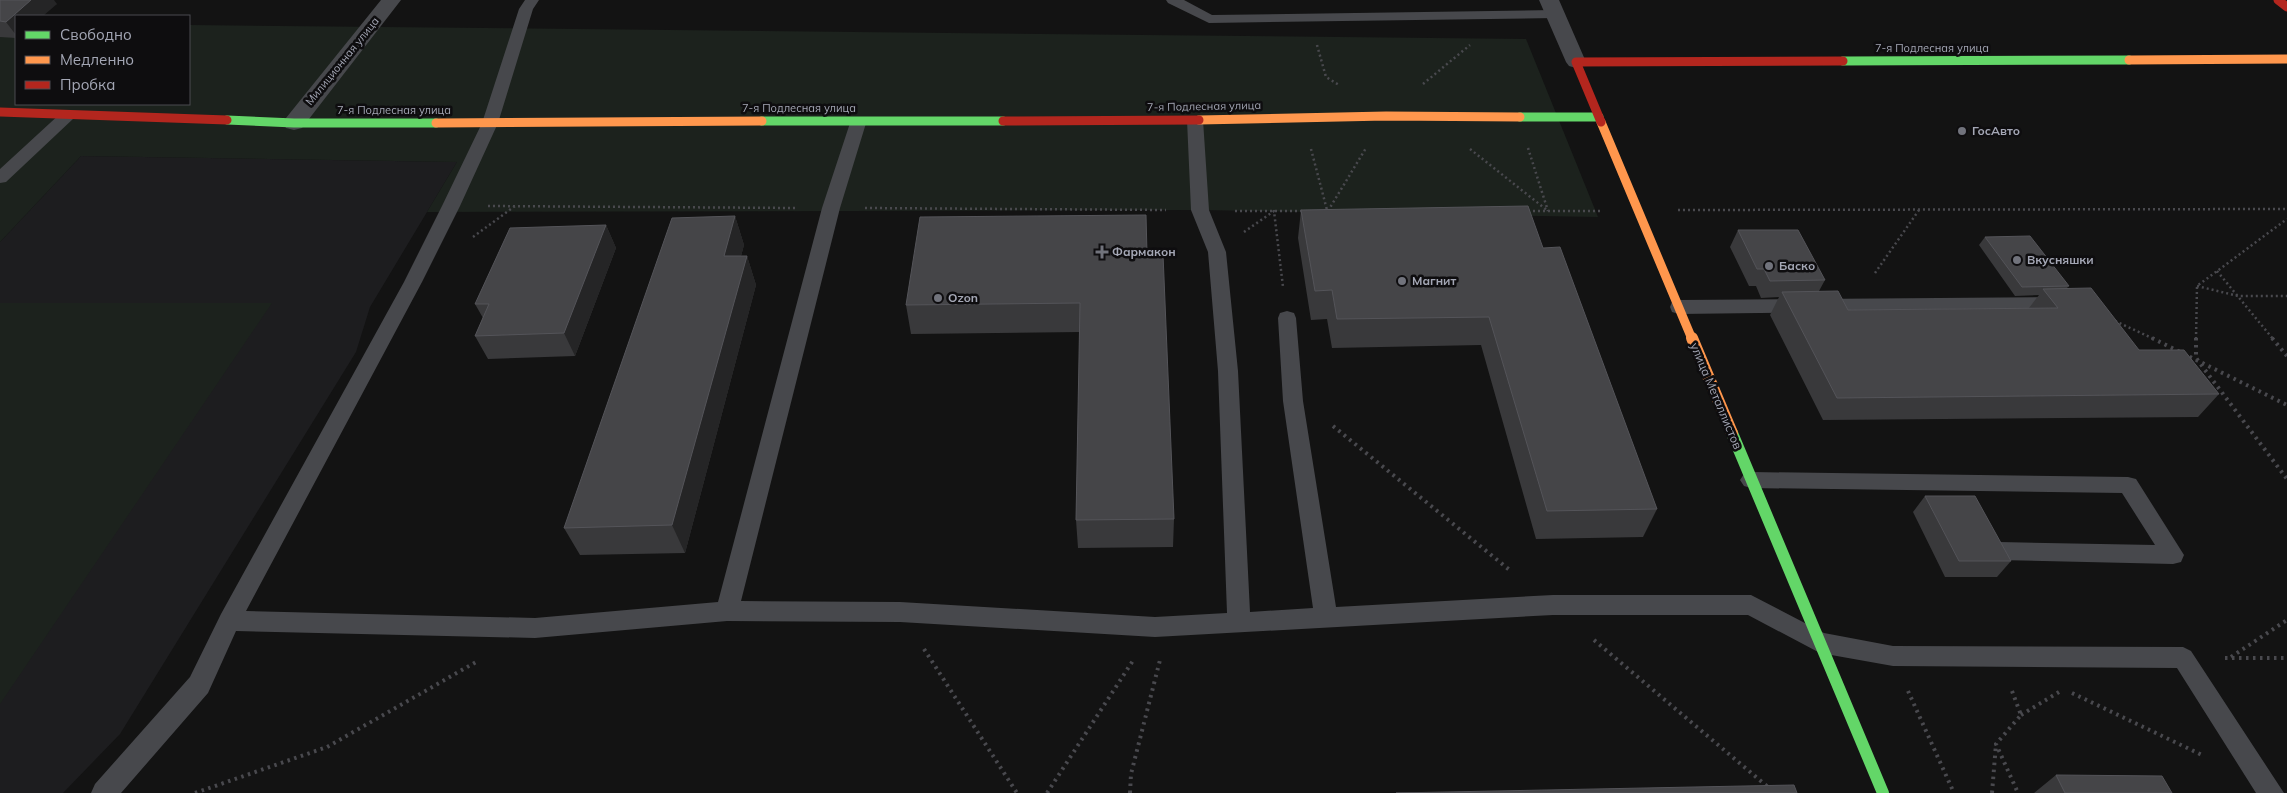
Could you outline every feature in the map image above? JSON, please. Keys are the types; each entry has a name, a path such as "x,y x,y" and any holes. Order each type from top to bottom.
{"street":[{"name":"Милиционная улица","path":"294,123 391,0"},
{"path":"2278,0 2287,8"},
{"name":"улица Металлистов","path":"1552,7 1883,793"},
{"name":"7-я Подлесная улица","path":"1576,62 2287,59"},
{"name":"7-я Подлесная улица","path":"0,112 294,123 1195,120 1386,116 1599,117"}],"lane":[{"path":"104,793 200,685 228,621 413,282 451,206 490,123 526,9 532,0"},
{"path":"1173,0 1209,19 1504,15 1552,7"},
{"path":"0,178 68,115"},
{"path":"727,611 831,208 859,120"},
{"path":"1195,120 1200,210 1217,252 1228,371 1239,620"},
{"path":"1679,307 2075,303"},
{"path":"1286,318 1293,401 1326,617"},
{"path":"1751,480 2128,485 2173,555 1999,551"},
{"path":"228,621 535,628 727,611 900,612 1162,626 1239,620 1553,605 1751,605 1820,643 1893,656 2183,658 2271,793"}],"path":[{"path":"1327,211 1386,116 1504,15"},
{"path":"1308,18 1326,77 1386,116"},
{"path":"1303,117 1327,211"},
{"path":"1518,117 1548,211"},
{"path":"1466,146 1548,211"},
{"path":"451,206 1310,211"},
{"path":"1520,211 2287,209"},
{"path":"1852,305 1919,210"},
{"path":"1274,211 1286,318"},
{"path":"1318,211 1337,211"},
{"path":"2197,286 2287,219"},
{"path":"2217,271 2287,356"},
{"path":"2197,286 2238,296 2287,296"},
{"path":"2197,286 2196,358 2287,479"},
{"path":"2075,303 2196,358 2287,405"},
{"path":"900,612 1017,793"},
{"path":"2230,658 2287,620"},
{"path":"1047,793 1162,626"},
{"path":"1130,793 1131,774 1162,626"},
{"path":"1893,656 1954,793"},
{"path":"195,793 327,747 485,657"},
{"path":"1992,793 1996,744 2021,715 2000,657"},
{"path":"2183,658 2287,658"},
{"path":"2056,685 2204,756"},
{"path":"1996,744 2018,793"}],"shaded area":[{"path":"15,25 15,105 190,105 190,25 1526,39 1598,217 1200,210 427,212 457,162 81,156 0,242 0,27"},
{"path":"81,156 457,162 370,307 356,352 120,734 63,793 0,793 0,242"},
{"path":"0,303 272,303 0,704"}],"building":[{"path":"0,0 31,0 6,22 0,21"},
{"path":"1528,206 1543,248 1560,247 1657,509 1547,511 1489,317 1337,319 1332,290 1315,291 1301,210"},
{"path":"1146,215 1147,254 1163,254 1174,519 1076,520 1080,303 906,305 920,217"},
{"path":"735,216 724,256 747,256 672,525 564,528 672,218"},
{"path":"606,225 564,333 475,336 489,304 475,304 510,228"},
{"path":"1738,230 1798,230 1825,280 1770,281 1764,269 1757,269"},
{"path":"2030,236 2069,286 2022,287 1985,237"},
{"path":"2091,288 2139,350 2184,350 2219,394 1837,398 1782,292 1838,291 1848,310 2058,308 2043,289"},
{"path":"1925,496 1975,496 2011,561 1959,561"},
{"path":"2056,775 2162,776 2172,793 2065,793"},
{"path":"1794,785 1797,793 1396,793"}],"traffic: fast":[{"path":"1843,61 2129,60"},
{"path":"1520,117 1599,117"},
{"path":"227,120 294,123 436,123"},
{"path":"762,121 1003,121"},
{"path":"1732,433 1883,793"}],"traffic: slow":[{"path":"2129,60 2287,59"},
{"path":"1199,120 1386,116 1520,117"},
{"path":"436,123 762,121"},
{"path":"1601,122 1732,433"}],"traffic: jam":[{"path":"2278,0 2287,7"},
{"path":"1601,122 1576,62 1843,61"},
{"path":"0,112 227,120"},
{"path":"1003,121 1199,120"}],"place":[{"name":"ГосАвто","path":"1962,131"},
{"name":"Фармакон","path":"1102,252"},
{"name":"Вкусняшки","path":"2017,260"},
{"name":"Баско","path":"1769,266"},
{"name":"Магнит","path":"1402,281"},
{"name":"Ozon","path":"938,298"}]}
